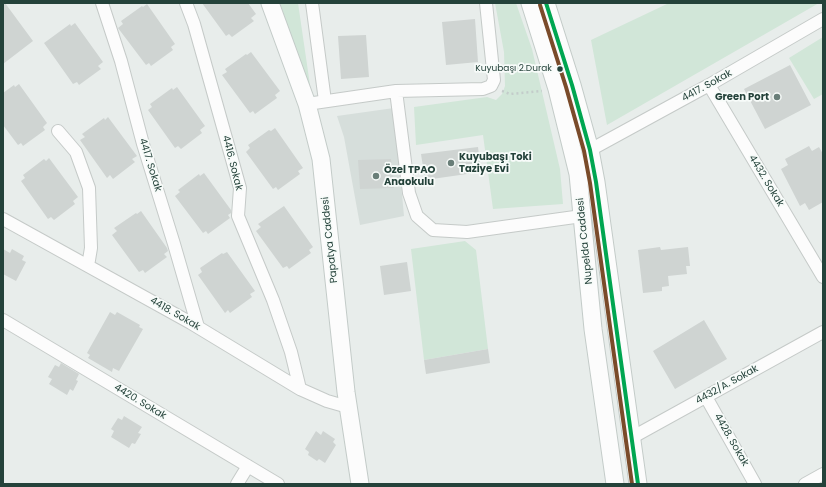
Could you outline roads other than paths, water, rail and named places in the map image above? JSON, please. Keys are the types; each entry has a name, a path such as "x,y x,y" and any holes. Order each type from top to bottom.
{"street":[{"name":"4417. Sokak","path":"102,3 121,61 143,144 198,327"},
{"name":"4416. Sokak","path":"186,3 194,24 240,188 238,216 273,300 292,352 300,389"},
{"name":"Papatya Caddesi","path":"270,3 307,104 321,159 348,407 360,484"},
{"path":"312,3 325,101"},
{"path":"307,104 396,91 483,89 491,86 494,80 486,3"},
{"name":"Nupelda Caddesi","path":"530,3 557,89 578,174 593,329 615,484"},
{"name":"Nupelda Caddesi","path":"546,3 572,85 590,150 596,182 638,484"},
{"name":"4417. Sokak","path":"590,150 823,19"},
{"name":"4432. Sokak","path":"709,84 823,277"},
{"path":"396,91 409,193 417,216 433,230 467,232 582,216"},
{"path":"58,131 76,152 89,188 91,248 88,266"},
{"name":"4418. Sokak","path":"3,219 198,327 300,389 327,401 348,407"},
{"name":"4420. Sokak","path":"3,320 278,484"},
{"name":"4432/A. Sokak","path":"631,438 823,332"},
{"name":"4428. Sokak","path":"706,397 755,484"},
{"path":"237,484 248,466"},
{"path":"806,484 823,474"}],"place":[{"name":"Kuyubaşı 2.Durak","path":"560,69"},
{"name":"Green Port","path":"777,97"},
{"name":"Kuyubaşı Toki Taziye Evi","path":"451,163"},
{"name":"Özel TPAO Anaokulu","path":"376,176"}]}
